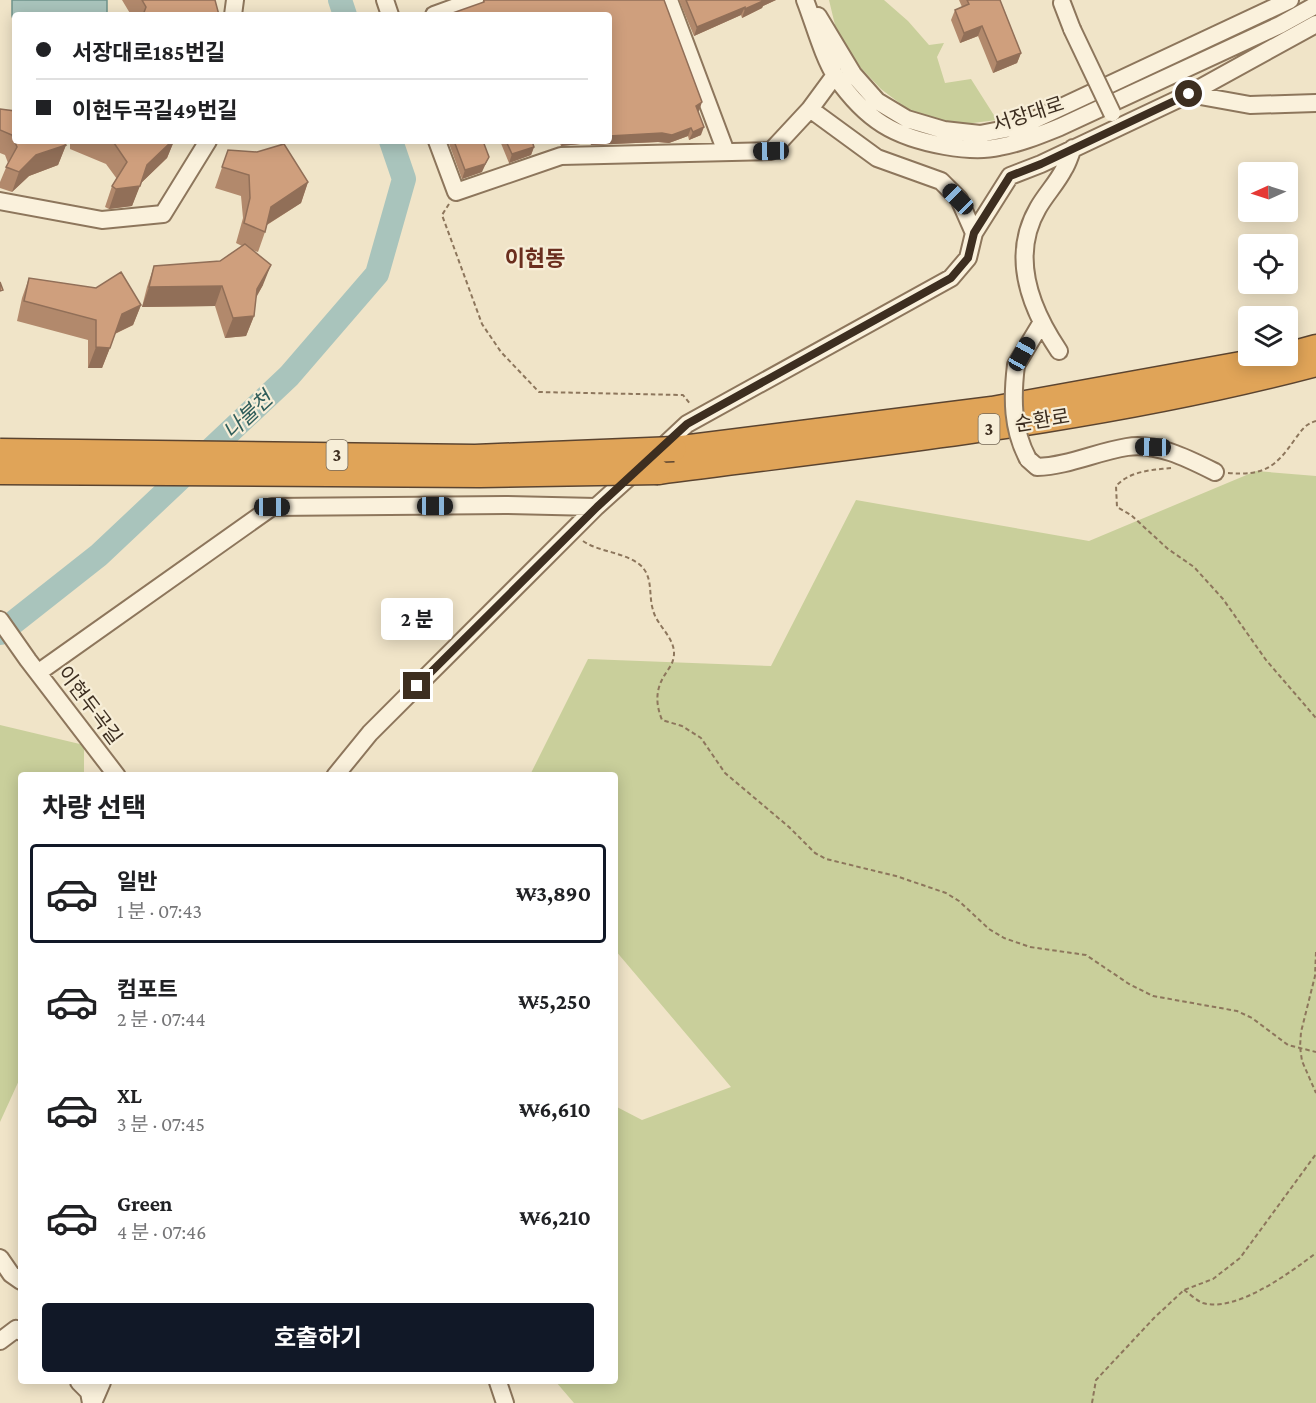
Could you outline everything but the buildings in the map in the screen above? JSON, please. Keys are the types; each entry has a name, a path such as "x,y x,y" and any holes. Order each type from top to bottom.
{"highway":[{"name":"순환로","path":"1298,352 1316,347"},
{"name":"순환로","path":"0,451 475,457 674,449 992,408 1238,364"},
{"name":"순환로","path":"0,472 480,475 658,472 993,429 1122,407 1316,364"}],"street":[{"path":"442,12 475,0"},
{"path":"669,0 726,152"},
{"name":"서장대로","path":"806,0 832,36 854,74 877,101 907,119 944,130 980,134 1021,126 1290,0"},
{"name":"서장대로","path":"806,0 835,75 861,108 886,128 918,141 959,148 997,148 1028,140 1280,25 1316,5"},
{"path":"1062,3 1116,119"},
{"path":"1280,25 1316,15"},
{"path":"338,772 370,733 574,529 687,424 951,278 968,258 974,233 1010,176 1073,148 1116,119 1189,94 1316,24"},
{"path":"438,144 456,192 561,156 771,151 810,109 835,75"},
{"path":"1189,94 1250,105 1316,104"},
{"path":"810,109 877,158 941,181 958,199 974,233"},
{"path":"0,201 102,220 163,214 206,144"},
{"path":"1059,351 1042,322 1027,280 1024,265 1025,238 1037,209 1064,170 1073,148"},
{"path":"1042,322 1016,365 1012,398 1020,444 1028,459 1036,467 1052,466 1128,446 1153,447 1215,472"},
{"path":"33,666 272,507 505,505 597,507"},
{"name":"이현두곡길","path":"0,620 114,772"},
{"path":"0,1258 11,1274 18,1279"},
{"path":"0,1341 12,1330 18,1329"},
{"path":"81,1384 89,1392 92,1403"},
{"path":"92,1403 101,1384"},
{"path":"499,1384 505,1403"}],"path":[{"path":"456,192 442,215 482,324 501,352 539,392 682,395 701,416"},
{"path":"1215,472 1256,473 1280,461 1306,424 1316,421"},
{"path":"1175,468 1143,471 1123,478 1116,486 1118,507 1131,515 1167,549 1194,567 1223,599 1266,660 1316,718"},
{"path":"574,529 585,542 638,563 649,576 652,609 669,634 674,651 673,660 661,680 657,694 657,707 662,720 682,726 700,738 725,773 789,827 815,853 946,893 959,901 989,929 1004,938 1030,947 1086,955 1129,984 1153,996 1237,1011 1251,1018 1288,1045 1316,1052"},
{"path":"1316,952 1315,976 1301,1032 1300,1047 1302,1061 1316,1093"},
{"path":"1092,1403 1096,1380 1154,1318 1184,1290 1212,1279 1240,1258 1316,1154"},
{"path":"1184,1290 1203,1303 1227,1304 1286,1277 1316,1253"}],"green space":[{"path":"829,0 884,0 908,21 929,45 944,43 937,57 945,83 971,79 997,120 965,124 936,123 906,108 881,89 840,46"},
{"path":"1256,471 1316,476 1316,1403 574,1403 558,1384 618,1384 618,1108 642,1120 731,1087 618,954 618,772 532,772 588,659 771,666 856,500 1089,541"},
{"path":"0,725 84,745 84,772 18,772 18,1083 0,1122"}],"water":[{"path":"12,0 107,0 107,12 12,12"}],"waterway":[{"name":"나불천","path":"340,0 344,12"},
{"name":"나불천","path":"0,633 99,555 289,376 377,274 404,179 392,144"}],"district":[{"name":"이현동","path":"535,258"}],"route":[{"path":"417,686 597,507 687,424 951,278 968,258 974,233 1010,176 1041,164 1189,94"}]}
